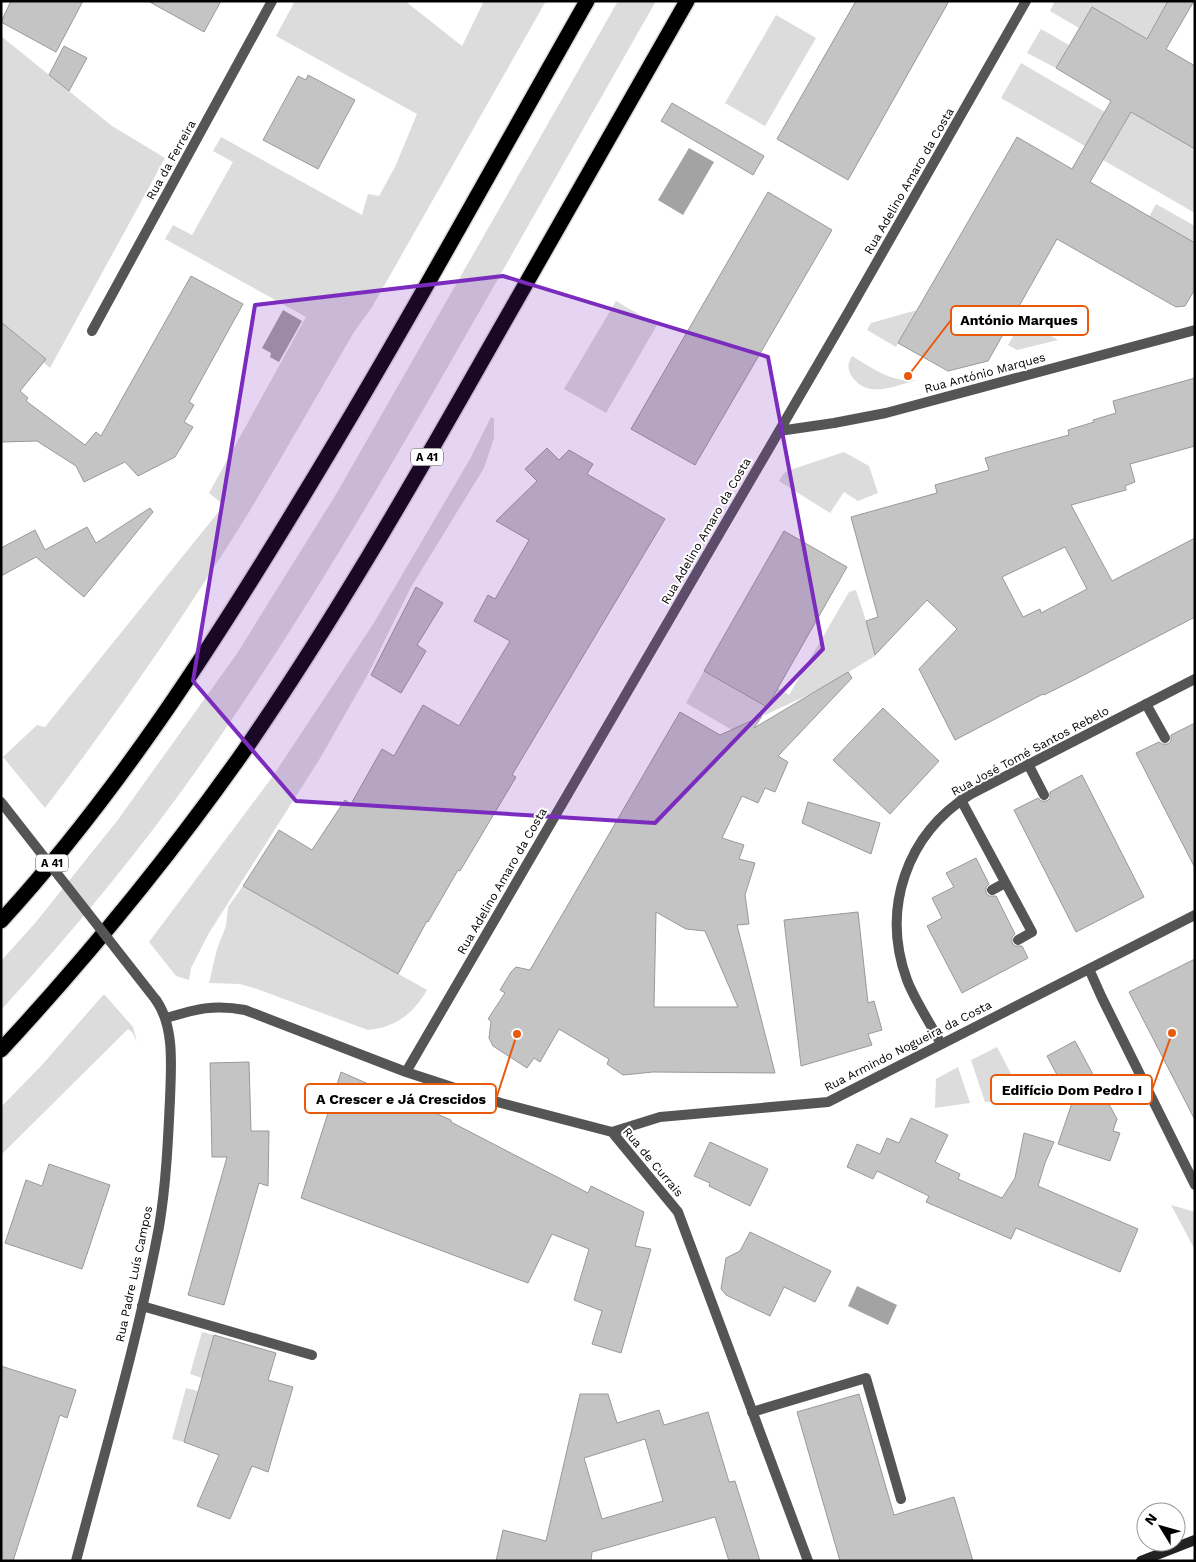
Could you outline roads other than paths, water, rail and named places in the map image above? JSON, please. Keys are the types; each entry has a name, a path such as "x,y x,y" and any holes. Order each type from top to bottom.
{"highway":[{"name":"A 41","path":"1,921 51,864 152,731 260,567 353,413 587,1"},
{"name":"A 41","path":"1,1050 67,978 137,894 243,751 284,691 358,574 450,418 687,1"}],"main road":[{"path":"1141,1561 1195,1540"}],"street":[{"name":"Rua da Ferreira","path":"92,331 272,1"},
{"name":"Rua Adelino Amaro da Costa","path":"406,1072 849,311 1026,1"},
{"name":"Rua António Marques","path":"779,431 886,413 1195,330"},
{"name":"Rua José Tomé Santos Rebelo","path":"942,1044 908,982 898,945 898,897 914,854 925,835 938,819 961,800 1195,679"},
{"path":"1146,704 1165,738"},
{"path":"1028,764 1044,795"},
{"path":"961,800 1032,932 1018,940"},
{"name":"Rua Padre Luís Campos","path":"1,802 156,1000 166,1018 170,1064 168,1151 159,1225 142,1306 76,1561"},
{"path":"992,890 1005,883"},
{"name":"Rua Armindo Nogueira da Costa","path":"612,1132 660,1117 828,1102 1195,915"},
{"path":"1090,970 1102,998 1195,1185"},
{"name":"Rua de Currais","path":"166,1018 206,1008 226,1006 245,1010 406,1072 501,1103 612,1132 678,1212 808,1561"},
{"path":"142,1306 312,1355"},
{"path":"752,1412 866,1378 901,1500"}],"place":[{"name":"António Marques","path":"908,376"},
{"name":"Edifício Dom Pedro I","path":"1172,1033"},
{"name":"A Crescer e Já Crescidos","path":"517,1034"}]}
